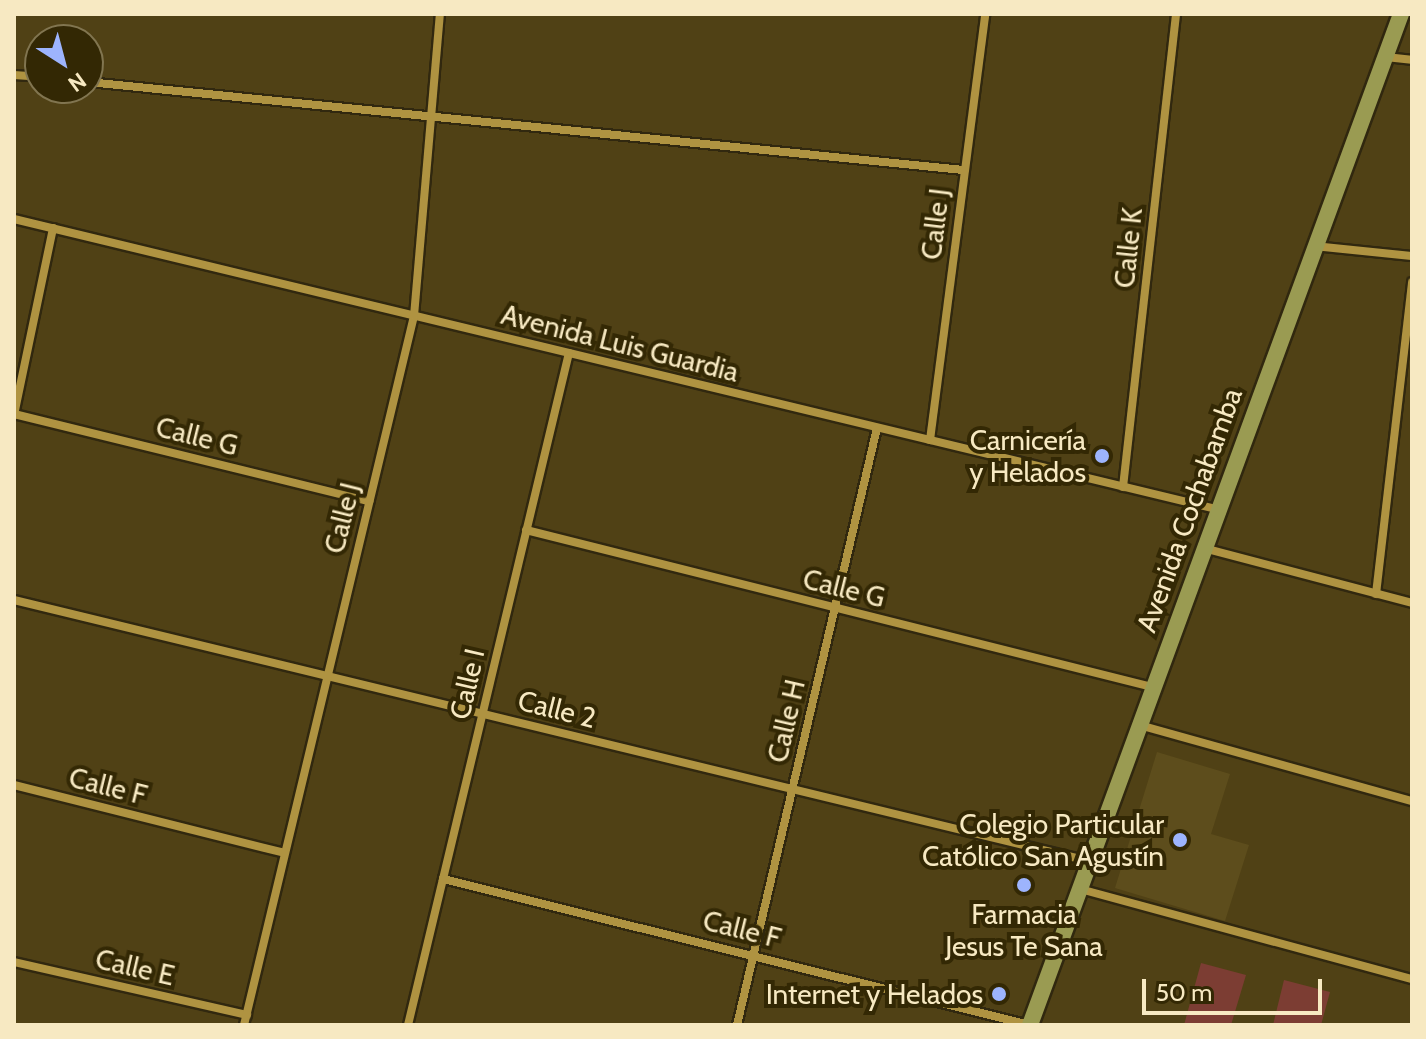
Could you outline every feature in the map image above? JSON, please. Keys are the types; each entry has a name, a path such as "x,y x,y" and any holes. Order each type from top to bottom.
{"main road":[{"name":"Avenida Cochabamba","path":"1030,1025 1216,509 1401,14"}],"street":[{"name":"Calle J","path":"245,1020 414,316 440,14"},
{"name":"Calle J","path":"930,440 985,14"},
{"name":"Calle K","path":"1123,487 1176,14"},
{"path":"1384,57 1412,60"},
{"path":"104,84 964,170"},
{"name":"Avenida Luis Guardia","path":"14,219 1216,509"},
{"path":"14,415 53,228"},
{"path":"1313,246 1412,256"},
{"path":"1376,594 1412,282"},
{"name":"Calle I","path":"408,1025 569,353"},
{"name":"Calle G","path":"14,415 369,501"},
{"name":"Calle H","path":"737,1025 877,428"},
{"name":"Calle G","path":"526,530 1152,687"},
{"path":"1202,548 1412,603"},
{"name":"Calle 2","path":"14,600 1089,861"},
{"path":"1138,725 1412,801"},
{"name":"Calle F","path":"14,785 284,853"},
{"name":"Calle F","path":"443,879 1030,1025"},
{"path":"1079,889 1412,979"},
{"name":"Calle E","path":"14,962 245,1020"}],"shaded area":[{"name":"Colegio Particular Católico San Agustín","path":"1157,752 1230,774 1211,834 1249,845 1225,921 1115,888"},
{"path":"1201,963 1246,975 1231,1025 1184,1025"},
{"path":"1284,980 1330,992 1321,1025 1273,1025"}],"place":[{"name":"Carnicería y Helados","path":"1102,456"},
{"name":"Colegio Particular Católico San Agustín","path":"1180,840"},
{"name":"Farmacia Jesus Te Sana","path":"1024,885"},
{"name":"Internet y Helados","path":"999,994"}]}
